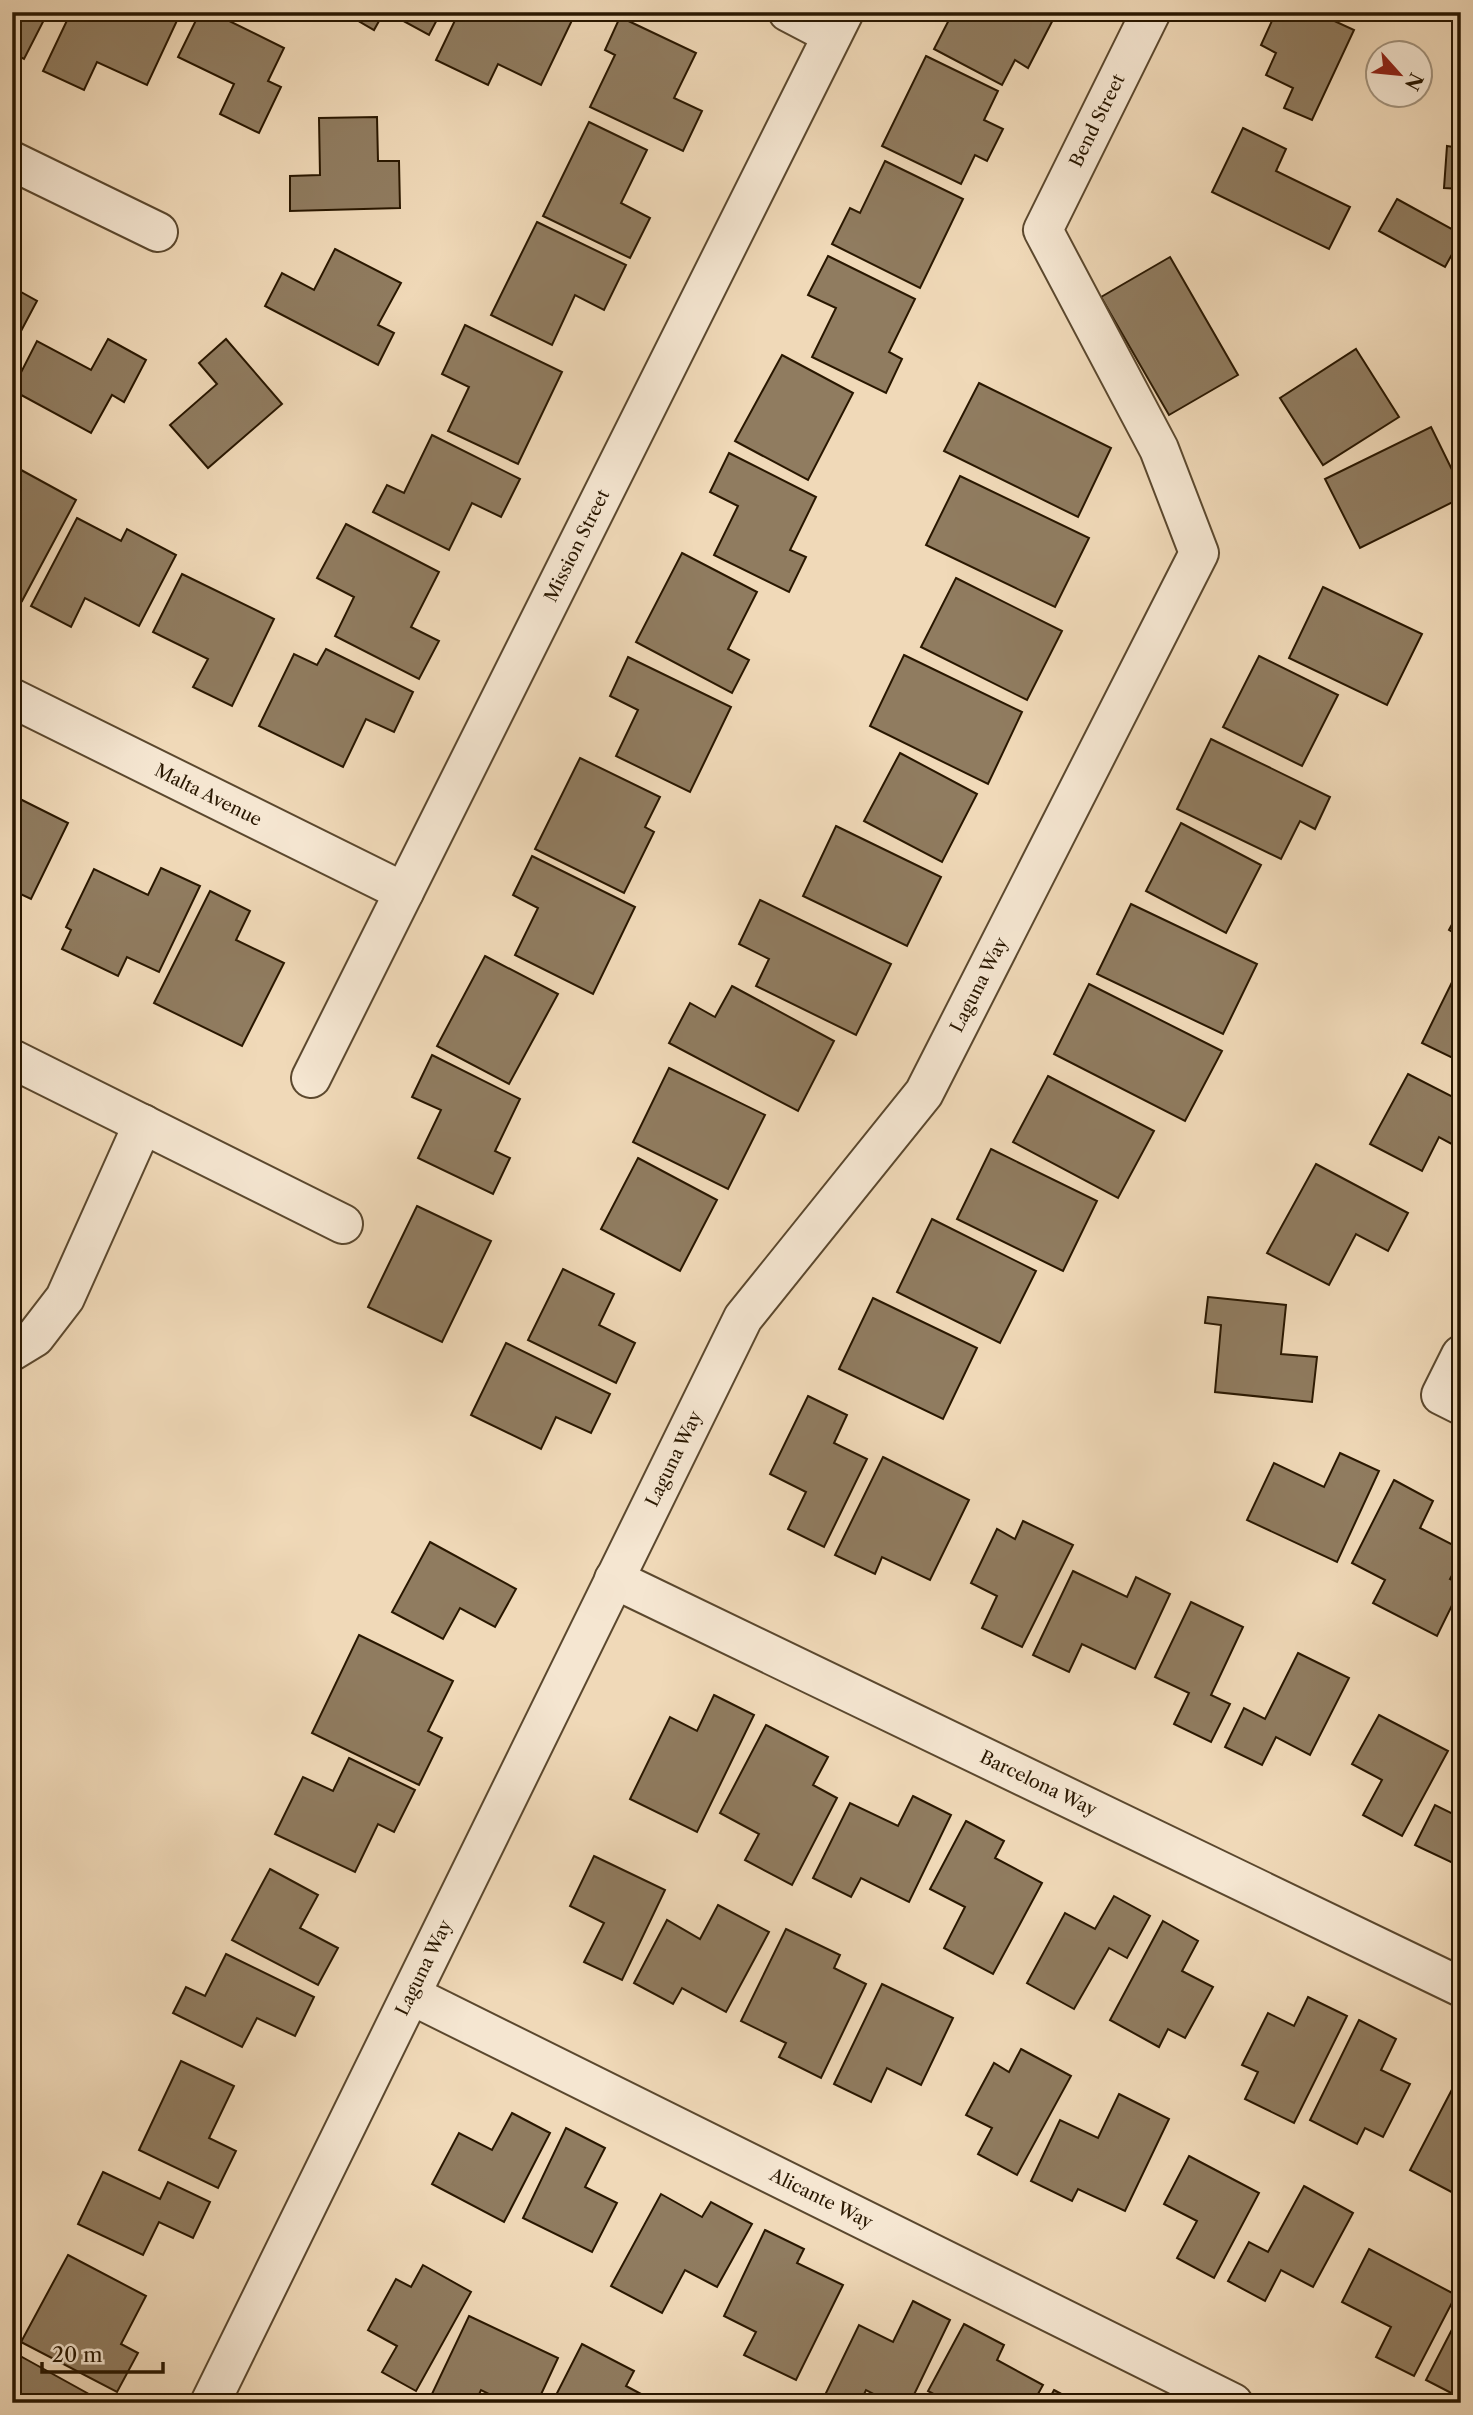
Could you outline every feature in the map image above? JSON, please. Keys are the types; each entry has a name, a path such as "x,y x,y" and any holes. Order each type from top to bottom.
{"street":[{"path":"788,12 838,24"},
{"name":"Bend Street","path":"1151,12 1043,230 1159,449 1199,553"},
{"name":"Mission Street","path":"311,1078 838,24"},
{"path":"12,161 158,232"},
{"name":"Laguna Way","path":"210,2403 743,1318 924,1093 1199,553"},
{"name":"Malta Avenue","path":"12,698 404,892"},
{"path":"12,1059 343,1224"},
{"path":"12,1350 34,1337 65,1298 143,1124"},
{"path":"1451,1400 1461,1355"},
{"name":"Barcelona Way","path":"614,1579 1461,1987"},
{"name":"Alicante Way","path":"411,1995 1233,2403"}],"building":[{"path":"12,12 48,12 24,59 12,53"},
{"path":"71,12 181,12 147,85 97,62 84,90 43,71"},
{"path":"200,12 211,12 284,48 268,81 281,87 259,133 220,114 234,84 178,57"},
{"path":"343,12 384,12 374,30"},
{"path":"387,12 441,12 429,35"},
{"path":"459,12 576,12 541,85 498,64 488,85 436,60"},
{"path":"953,12 1057,12 1028,68 1015,60 1002,85 934,49"},
{"path":"1276,12 1315,12 1354,30 1312,120 1284,108 1293,88 1266,75 1276,53 1261,45"},
{"path":"620,17 696,53 674,98 702,111 683,151 590,107 615,55 605,50"},
{"path":"926,56 998,91 984,120 1003,129 987,161 975,155 961,184 882,146"},
{"path":"377,117 378,161 399,161 400,208 290,211 290,176 320,175 319,118"},
{"path":"589,122 647,150 621,203 650,218 630,258 543,216"},
{"path":"1243,128 1286,149 1276,171 1350,207 1329,249 1212,192"},
{"path":"1447,146 1461,148 1461,189 1444,188"},
{"path":"885,161 963,199 920,288 832,244 850,208 860,213"},
{"path":"1397,199 1461,234 1445,267 1379,231"},
{"path":"537,222 626,265 604,310 575,295 552,345 491,315"},
{"path":"335,249 401,283 378,325 394,333 378,365 265,306 282,273 314,290"},
{"path":"828,256 915,299 889,352 902,359 886,393 812,357 836,308 808,295"},
{"path":"1170,257 1238,375 1169,415 1101,297"},
{"path":"12,287 37,301 12,348"},
{"path":"465,325 562,372 518,464 448,431 469,387 442,374"},
{"path":"108,339 146,360 124,402 112,395 91,433 12,390 37,341 91,370"},
{"path":"226,339 282,404 208,468 170,425 217,384 199,363"},
{"path":"1356,349 1399,417 1323,465 1280,398"},
{"path":"782,355 853,393 808,480 735,441"},
{"path":"979,383 1111,448 1078,517 944,451"},
{"path":"1431,427 1461,488 1461,498 1360,548 1325,479"},
{"path":"432,435 520,479 501,517 472,503 449,550 373,512 387,485 404,493"},
{"path":"729,453 816,497 790,550 806,557 789,592 714,555 738,506 710,492"},
{"path":"12,465 76,500 22,601 12,595"},
{"path":"960,476 1089,538 1055,607 926,545"},
{"path":"77,518 121,541 127,529 176,555 139,626 85,598 71,627 31,606"},
{"path":"346,524 439,572 411,627 439,641 419,679 335,636 354,597 317,578"},
{"path":"682,553 757,592 728,649 749,660 732,693 636,642"},
{"path":"182,574 274,619 232,706 193,687 208,659 153,632"},
{"path":"956,578 1062,631 1027,700 921,647"},
{"path":"1323,587 1422,634 1387,705 1289,658"},
{"path":"326,649 413,692 394,732 366,719 343,767 259,726 294,654 317,665"},
{"path":"904,655 1022,712 988,784 870,726"},
{"path":"1259,656 1338,695 1302,766 1223,727"},
{"path":"628,657 731,707 690,792 616,756 638,710 610,696"},
{"path":"1211,739 1330,797 1315,829 1300,821 1281,859 1177,809"},
{"path":"900,753 977,794 942,862 864,821"},
{"path":"580,758 660,797 645,827 654,832 624,893 535,849"},
{"path":"12,795 68,823 31,899 12,890"},
{"path":"1181,823 1261,865 1226,933 1146,891"},
{"path":"836,826 941,877 907,946 803,896"},
{"path":"532,856 635,907 593,994 515,955 538,908 513,895"},
{"path":"161,868 200,886 159,972 127,957 118,976 62,949 71,930 66,927 94,869 148,895"},
{"path":"210,891 250,911 236,940 284,963 242,1046 154,1003"},
{"path":"760,900 891,964 856,1035 756,986 769,959 739,944"},
{"path":"1131,904 1257,964 1223,1034 1097,974"},
{"path":"1461,908 1461,937 1449,930"},
{"path":"485,956 558,994 509,1084 437,1046"},
{"path":"1461,966 1461,1062 1422,1043"},
{"path":"1089,984 1222,1051 1185,1121 1054,1054"},
{"path":"732,986 834,1041 798,1111 669,1043 690,1003 715,1017"},
{"path":"432,1055 520,1099 495,1151 510,1158 493,1194 418,1158 441,1110 412,1097"},
{"path":"669,1068 765,1115 728,1189 633,1142"},
{"path":"1408,1074 1461,1101 1461,1149 1439,1137 1422,1171 1370,1144"},
{"path":"1048,1076 1154,1131 1118,1198 1013,1142"},
{"path":"991,1149 1097,1201 1063,1271 957,1219"},
{"path":"638,1158 717,1200 680,1271 601,1229"},
{"path":"1316,1164 1408,1213 1388,1251 1356,1234 1329,1285 1267,1253"},
{"path":"417,1206 491,1241 442,1342 368,1307"},
{"path":"932,1219 1036,1271 1000,1343 897,1292"},
{"path":"563,1269 614,1294 599,1325 635,1343 616,1383 528,1340"},
{"path":"1208,1297 1286,1305 1281,1354 1317,1357 1312,1402 1215,1392 1221,1325 1205,1323"},
{"path":"873,1298 977,1348 943,1419 839,1369"},
{"path":"506,1343 610,1394 591,1433 556,1417 541,1449 471,1415"},
{"path":"808,1396 847,1415 834,1443 867,1459 824,1547 788,1529 806,1492 770,1474"},
{"path":"1340,1453 1379,1471 1337,1562 1247,1520 1274,1463 1324,1487"},
{"path":"883,1457 969,1500 930,1580 882,1557 875,1574 835,1555"},
{"path":"1394,1480 1433,1501 1420,1528 1461,1549 1461,1559 1450,1579 1461,1584 1461,1587 1437,1636 1373,1603 1385,1580 1352,1563"},
{"path":"1023,1521 1073,1545 1022,1647 982,1628 997,1596 971,1583 997,1529 1015,1539"},
{"path":"430,1542 516,1589 495,1627 460,1608 443,1639 392,1612"},
{"path":"1073,1571 1127,1597 1136,1577 1170,1594 1135,1669 1082,1644 1069,1672 1033,1655"},
{"path":"1191,1602 1243,1627 1211,1695 1230,1704 1211,1742 1174,1724 1189,1693 1155,1677"},
{"path":"359,1635 453,1681 428,1731 442,1738 419,1785 312,1733"},
{"path":"1298,1653 1349,1678 1310,1755 1276,1737 1262,1765 1225,1747 1244,1708 1265,1719"},
{"path":"714,1695 754,1715 697,1832 630,1799 670,1717 697,1731"},
{"path":"1379,1715 1448,1751 1402,1836 1363,1815 1382,1780 1352,1764"},
{"path":"766,1725 828,1757 813,1785 837,1798 792,1885 745,1860 759,1834 720,1813"},
{"path":"349,1758 415,1790 394,1832 378,1824 355,1872 275,1834 303,1777 333,1791"},
{"path":"913,1796 951,1815 909,1902 861,1878 851,1897 813,1878 850,1803 898,1826"},
{"path":"1461,1804 1461,1847 1453,1863 1415,1845 1435,1805 1455,1815"},
{"path":"966,1821 1004,1841 995,1858 1042,1883 993,1974 944,1948 965,1907 930,1889"},
{"path":"594,1856 665,1890 622,1980 584,1962 604,1923 570,1906"},
{"path":"270,1869 318,1895 300,1928 338,1948 318,1985 232,1940"},
{"path":"1114,1896 1150,1916 1127,1958 1109,1948 1074,2009 1027,1983 1065,1913 1095,1929"},
{"path":"718,1905 769,1932 726,2012 682,1988 673,2004 634,1983 667,1920 700,1939"},
{"path":"1163,1921 1198,1941 1182,1971 1213,1987 1185,2038 1168,2029 1159,2047 1110,2020"},
{"path":"786,1929 840,1955 834,1968 866,1984 821,2078 779,2057 786,2043 741,2021"},
{"path":"226,1954 314,1997 295,2036 257,2018 242,2047 173,2013 186,1987 205,1996"},
{"path":"882,1984 953,2018 921,2085 887,2068 871,2102 834,2084"},
{"path":"1308,1997 1347,2016 1294,2123 1245,2099 1258,2072 1242,2065 1268,2013 1294,2026"},
{"path":"1359,2020 1396,2039 1381,2070 1410,2084 1383,2137 1365,2128 1357,2144 1310,2120"},
{"path":"1021,2049 1071,2076 1017,2175 978,2154 992,2128 966,2115 994,2063 1009,2072"},
{"path":"181,2061 234,2086 209,2138 236,2151 218,2188 139,2150"},
{"path":"1458,2078 1461,2079 1461,2197 1410,2170"},
{"path":"1119,2094 1169,2119 1125,2211 1078,2189 1072,2201 1031,2181 1060,2120 1098,2138"},
{"path":"512,2113 550,2133 504,2222 432,2184 459,2133 492,2150"},
{"path":"566,2128 605,2148 585,2187 617,2203 592,2252 523,2218"},
{"path":"1189,2156 1259,2193 1214,2278 1177,2258 1197,2221 1164,2204"},
{"path":"103,2172 160,2199 168,2182 210,2202 193,2238 159,2222 143,2255 78,2224"},
{"path":"1304,2186 1353,2213 1313,2287 1281,2270 1265,2301 1228,2281 1249,2242 1268,2252"},
{"path":"661,2194 702,2217 711,2202 752,2224 717,2287 685,2270 662,2313 611,2286"},
{"path":"765,2230 804,2249 797,2263 843,2285 796,2380 744,2355 756,2332 724,2316"},
{"path":"1369,2249 1456,2295 1414,2376 1376,2357 1391,2327 1342,2302"},
{"path":"68,2255 146,2296 121,2344 138,2353 117,2392 21,2342"},
{"path":"423,2265 471,2292 416,2391 382,2372 397,2346 368,2330 396,2279 411,2287"},
{"path":"913,2301 950,2320 910,2403 891,2403 866,2390 860,2403 840,2403 825,2395 859,2325 893,2342"},
{"path":"1461,2312 1461,2398 1426,2380"},
{"path":"469,2316 558,2358 537,2403 507,2403 481,2390 475,2403 444,2403 431,2396"},
{"path":"964,2324 1004,2345 997,2360 1043,2385 1033,2403 950,2403 928,2391"},
{"path":"582,2344 634,2371 626,2386 643,2395 639,2403 552,2403"},
{"path":"13,2352 105,2403 12,2403"},
{"path":"1054,2390 1078,2403 1047,2403"}]}
